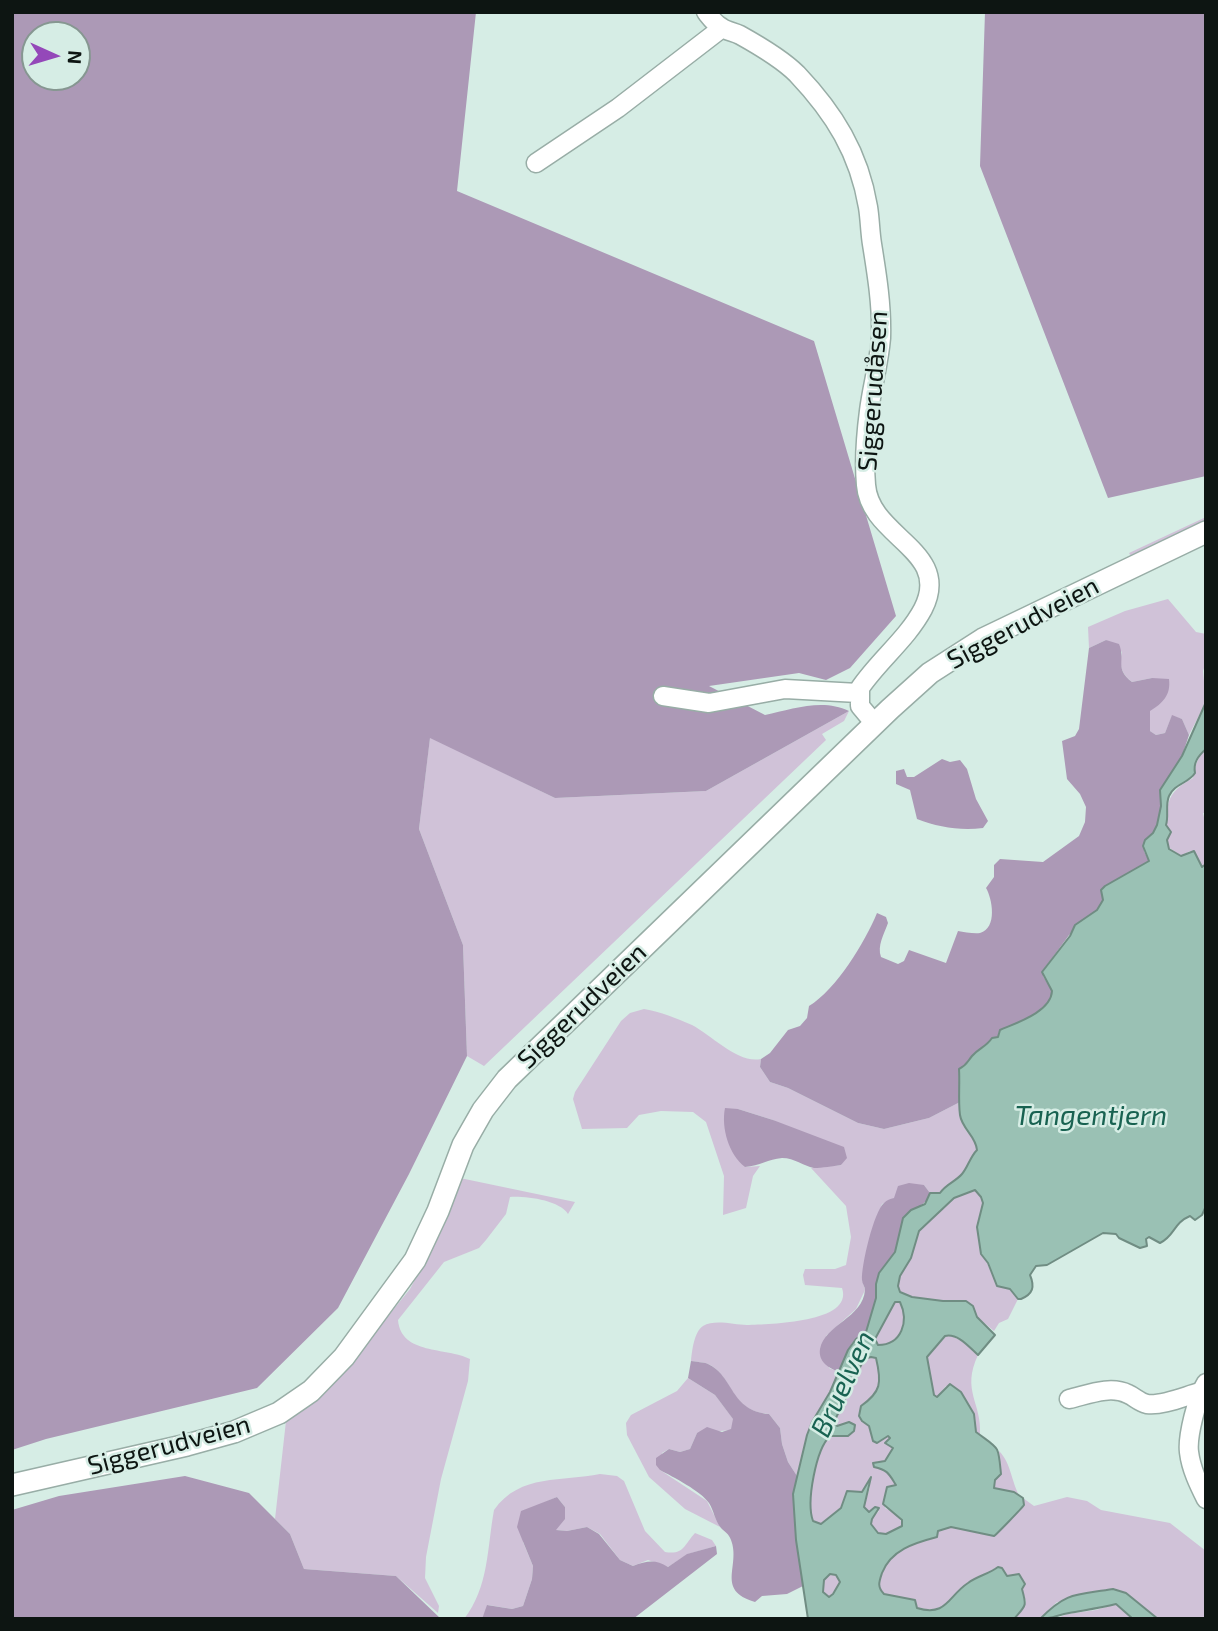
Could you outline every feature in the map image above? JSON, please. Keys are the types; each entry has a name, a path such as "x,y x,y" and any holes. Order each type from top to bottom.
{"main road":[{"name":"Siggerudveien","path":"12,1485 234,1432 279,1413 311,1391 344,1357 415,1260 431,1229 463,1144 506,1079 875,724 919,682 967,648 1206,532"}],"street":[{"name":"Siggerudåsen","path":"706,12 722,28 743,37 795,72 828,111 849,144 860,173 868,208 880,297 881,337 869,413 866,474 868,496 878,517 910,546 923,562 927,569 929,586 926,603 916,621 863,683 859,693"},
{"path":"536,163 618,108 722,28"},
{"path":"663,696 709,703 785,689 859,693 860,706 875,724"},
{"path":"1069,1399 1106,1390 1127,1393 1149,1404 1203,1388 1189,1451 1197,1481 1206,1499"}],"shaded area":[{"path":"12,12 476,12 457,191 814,341 896,616 850,668 826,680 799,673 709,686 765,715 818,705 849,711 706,791 555,798 430,738 419,829 463,945 467,1056 409,1174 338,1308 257,1388 46,1439 12,1450"},
{"path":"985,12 1206,12 1206,476 1108,498 980,166"},
{"path":"1206,517 1206,524 1132,558 1129,553"},
{"path":"1168,599 1196,632 1206,634 1206,662 1203,671 1206,702 1189,735 1182,719 1172,716 1165,733 1156,735 1150,731 1148,722 1152,678 1132,682 1122,669 1122,652 1106,640 1089,648 1088,627 1125,611"},
{"path":"1106,640 1119,644 1123,673 1132,682 1152,678 1169,679 1169,690 1165,698 1150,711 1150,731 1156,735 1165,733 1172,715 1182,719 1189,735 1182,756 1160,790 1161,806 1157,825 1144,851 1149,861 1105,886 1101,892 1103,900 1097,910 1078,923 1044,969 1043,976 1052,991 1046,1004 1025,1020 1003,1029 998,1037 993,1038 973,1056 959,1071 960,1102 929,1118 884,1129 858,1123 788,1088 770,1082 760,1067 761,1059 770,1053 788,1030 800,1026 807,1018 809,1006 829,989 849,964 877,913 886,917 888,923 880,944 881,957 898,964 904,961 909,950 946,963 958,931 980,933 989,925 992,912 986,888 994,877 994,865 1000,859 1043,862 1079,836 1085,822 1086,807 1080,794 1067,779 1062,741 1075,736 1079,729 1089,648"},
{"path":"849,711 844,721 822,734 826,740 484,1066 467,1056 463,945 419,829 430,737 555,798 706,791"},
{"path":"1206,749 1204,868 1195,853 1190,851 1181,856 1167,846 1167,815 1174,792 1193,778 1198,759"},
{"path":"942,759 950,762 960,760 967,769 976,799 988,821 983,828 949,828 917,819 910,790 896,784 896,771 904,769 907,777 914,777"},
{"path":"644,1009 692,1025 743,1057 761,1059 760,1067 770,1082 788,1088 858,1123 884,1129 929,1118 960,1102 963,1125 976,1146 977,1150 962,1174 940,1193 930,1193 924,1185 882,1204 868,1247 862,1279 865,1290 856,1309 826,1336 829,1368 839,1372 812,1422 797,1476 788,1462 780,1428 769,1414 746,1406 716,1369 706,1363 691,1361 692,1352 697,1333 708,1324 747,1325 807,1319 823,1315 842,1300 842,1288 805,1285 803,1275 805,1269 835,1269 846,1265 851,1237 846,1206 811,1168 842,1165 773,1120 738,1109 745,1167 760,1166 753,1176 746,1208 723,1215 724,1176 706,1122 693,1112 661,1111 639,1115 627,1128 582,1129 573,1099 575,1092 621,1021 630,1013"},
{"path":"725,1108 738,1109 773,1120 844,1147 847,1158 841,1165 820,1168 782,1158 745,1167 735,1156 728,1140 724,1124"},
{"path":"460,1178 575,1202 568,1214 550,1202 510,1197 506,1214 479,1248 444,1262 398,1320 401,1331 416,1345 470,1359 468,1381 441,1479 426,1557 425,1578 439,1606 438,1613 396,1576 304,1569 290,1534 275,1519 286,1421 331,1386 410,1289 437,1238"},
{"path":"909,1183 924,1185 930,1193 922,1205 903,1218 895,1252 879,1273 876,1298 866,1332 852,1343 839,1372 822,1361 820,1349 823,1340 858,1308 863,1300 864,1263 876,1216 884,1203 894,1198 898,1186"},
{"path":"975,1190 983,1203 977,1227 980,1246 1000,1287 1010,1289 1018,1299 1008,1319 999,1323 994,1331 977,1317 973,1306 966,1301 912,1297 900,1292 898,1286 900,1276 911,1258 919,1231 954,1198"},
{"path":"895,1302 900,1302 903,1309 901,1331 893,1341 878,1345 875,1339"},
{"path":"948,1334 962,1341 978,1355 971,1378 980,1435 976,1431 972,1409 959,1393 946,1386 937,1397 934,1395 927,1357"},
{"path":"876,1358 879,1380 873,1396 861,1406 862,1422 869,1425 873,1441 877,1443 886,1436 890,1437 886,1442 893,1449 885,1461 877,1461 891,1474 896,1485 886,1489 885,1508 899,1517 902,1526 886,1534 878,1533 871,1524 871,1519 879,1511 869,1512 864,1507 870,1477 862,1492 845,1494 841,1508 821,1524 813,1521 811,1512 812,1489 820,1452 830,1436 840,1437 849,1423 837,1426 834,1422 864,1359"},
{"path":"691,1361 706,1363 716,1369 739,1400 747,1407 769,1414 780,1428 788,1462 797,1476 793,1494 803,1586 787,1594 762,1596 755,1602 736,1591 732,1584 731,1540 719,1525 709,1503 656,1465 656,1458 669,1449 680,1452 690,1449 697,1433 707,1427 722,1432 731,1429 733,1419 715,1395 688,1378"},
{"path":"688,1378 715,1395 734,1420 731,1430 697,1433 690,1449 680,1452 669,1449 662,1453 660,1470 707,1501 720,1527 685,1509 649,1477 627,1435 626,1423 631,1415 677,1391"},
{"path":"999,1451 1006,1461 1019,1495 994,1488 995,1480 1001,1471"},
{"path":"600,1474 617,1476 624,1481 645,1531 665,1552 680,1550 695,1533 712,1540 716,1546 688,1554 668,1567 648,1560 633,1566 620,1560 600,1534 587,1527 567,1531 555,1530 565,1507 557,1497 534,1507 523,1542 533,1566 532,1579 523,1606 512,1609 488,1605 482,1619 464,1619 483,1580 494,1510 505,1498 529,1484"},
{"path":"185,1476 249,1493 290,1534 304,1569 396,1576 441,1619 12,1619 12,1510 59,1496"},
{"path":"557,1497 565,1507 565,1519 556,1530 587,1527 599,1534 620,1560 633,1566 651,1562 668,1567 687,1554 716,1546 717,1554 633,1619 482,1619 487,1605 512,1609 523,1606 532,1579 533,1566 517,1527 521,1511"},
{"path":"1067,1497 1087,1501 1101,1510 1170,1523 1206,1551 1206,1619 1158,1619 1129,1596 1057,1602 1040,1619 1014,1619 1026,1602 1022,1589 1025,1584 1019,1574 1007,1576 995,1568 936,1610 916,1608 915,1601 880,1590 880,1581 890,1560 910,1546 936,1537 937,1532 958,1527 994,1536 1024,1505 1023,1498 1034,1506"},
{"path":"830,1574 836,1575 840,1581 829,1597 823,1592 824,1580"},
{"path":"1116,1604 1133,1619 1055,1619 1067,1614"}],"water":[{"name":"Tangentjern","path":"1206,702 1206,749 1197,760 1195,773 1169,796 1166,825 1171,832 1167,840 1169,849 1181,856 1194,851 1202,867 1206,864 1206,1206 1202,1215 1195,1220 1190,1216 1184,1219 1169,1237 1160,1243 1149,1237 1146,1239 1147,1246 1140,1248 1116,1234 1103,1233 1047,1265 1036,1266 1030,1275 1032,1290 1021,1299 1010,1289 997,1286 988,1263 981,1254 977,1227 983,1203 975,1190 954,1198 919,1231 911,1258 900,1276 900,1292 912,1297 966,1301 995,1335 978,1355 959,1339 945,1336 927,1357 934,1395 937,1397 950,1384 961,1392 974,1414 976,1432 994,1445 998,1452 1001,1474 995,1480 994,1488 1014,1492 1023,1498 1024,1505 994,1536 951,1527 938,1531 937,1537 904,1549 886,1565 880,1579 880,1587 884,1594 915,1600 917,1608 935,1610 946,1604 961,1588 998,1567 1002,1568 1007,1576 1019,1574 1025,1584 1022,1589 1024,1606 1014,1619 808,1619 796,1540 793,1494 807,1435 848,1350 856,1339 866,1332 876,1298 879,1273 895,1252 903,1218 911,1210 925,1204 930,1193 940,1193 959,1177 977,1150 960,1115 959,1069 992,1038 998,1037 1000,1030 1032,1016 1046,1005 1052,991 1042,972 1070,936 1075,925 1097,910 1103,900 1101,890 1105,886 1149,861 1143,846 1157,825 1161,806 1160,790 1182,756","holes":["895,1302 900,1302 903,1309 901,1331 893,1341 878,1345 875,1339","876,1358 879,1380 873,1396 861,1406 859,1416 869,1426 873,1441 877,1443 888,1436 890,1438 885,1443 893,1448 885,1461 873,1463 874,1467 888,1473 896,1485 887,1487 883,1504 902,1520 902,1526 886,1534 878,1533 871,1524 879,1508 875,1507 869,1512 864,1507 871,1477 862,1492 847,1491 841,1508 821,1524 813,1521 811,1512 812,1489 820,1452 830,1436 848,1436 854,1431 855,1425 849,1422 837,1426 834,1422 864,1359","830,1574 836,1575 840,1582 829,1597 823,1592 824,1580"]},
{"path":"1113,1589 1126,1593 1158,1619 1133,1619 1116,1604 1040,1619 1065,1599"}],"water label":[{"name":"Bruelven","path":"843,1384"}]}
